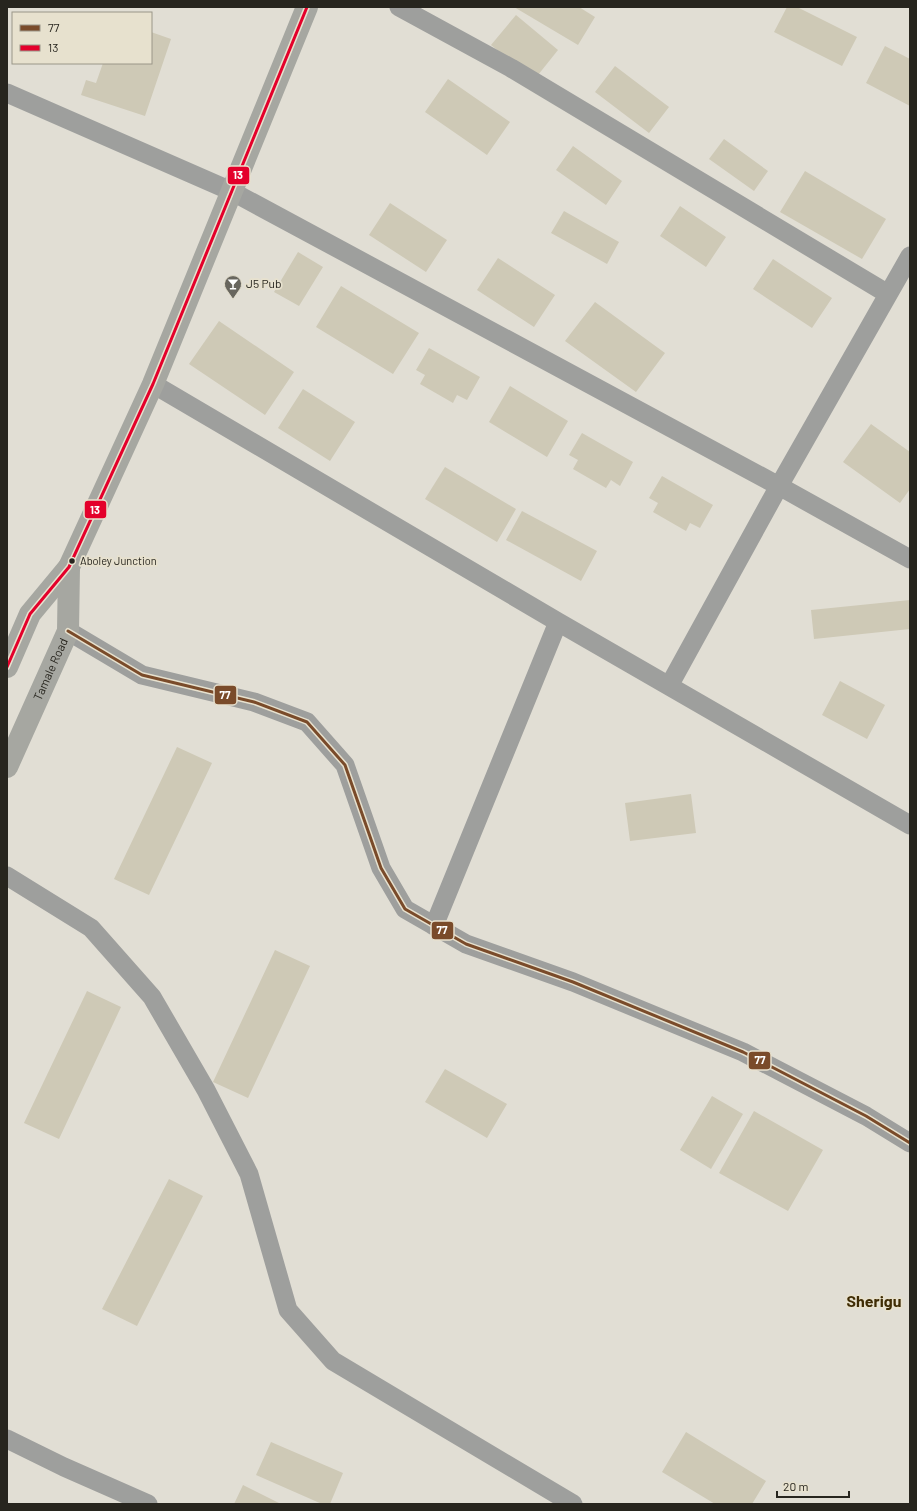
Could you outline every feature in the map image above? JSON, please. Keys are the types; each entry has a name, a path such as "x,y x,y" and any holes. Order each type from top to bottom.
{"highway":[{"name":"Tamale Road","path":"7,668 30,614 69,567 153,384 230,191 307,7"},
{"name":"Tamale Road","path":"7,767 68,631 69,567"}],"street":[{"path":"399,7 511,68 888,294"},
{"path":"7,93 230,191 779,486 910,559"},
{"path":"669,686 779,486 910,256"},
{"path":"153,384 558,622 910,825"},
{"path":"434,926 558,622"},
{"path":"68,631 142,675 254,702 306,722 345,765 381,868 405,909 466,944 573,982 743,1052 866,1116 910,1143"},
{"path":"7,876 91,928 152,997 206,1090 249,1174 288,1310 333,1361 573,1504"},
{"path":"7,1439 64,1467 148,1504"}],"building":[{"path":"514,7 579,7 595,17 578,45"},
{"path":"787,7 797,7 857,37 842,66 774,32"},
{"path":"516,15 558,50 534,80 491,45"},
{"path":"152,32 171,39 145,116 81,95 86,80 96,83 103,64 152,64"},
{"path":"885,46 910,59 910,106 866,83"},
{"path":"615,66 669,107 649,133 595,92"},
{"path":"448,79 510,122 487,155 425,112"},
{"path":"724,139 768,171 754,191 709,159"},
{"path":"573,146 622,181 606,205 556,170"},
{"path":"805,171 886,219 862,259 780,212"},
{"path":"390,203 447,240 426,272 369,235"},
{"path":"680,206 726,237 706,267 660,236"},
{"path":"564,211 619,242 607,264 551,233"},
{"path":"298,252 323,267 299,306 274,292"},
{"path":"498,258 555,295 534,327 477,290"},
{"path":"773,259 832,298 812,328 753,289"},
{"path":"341,286 419,333 393,374 316,327"},
{"path":"595,302 665,353 636,392 565,341"},
{"path":"219,321 294,372 265,415 189,364"},
{"path":"429,348 480,377 467,400 457,395 453,403 420,384 425,375 416,370"},
{"path":"510,386 568,421 547,457 489,422"},
{"path":"303,389 355,422 330,461 278,428"},
{"path":"871,424 910,452 910,489 900,503 843,462"},
{"path":"582,433 633,462 620,486 611,480 606,488 573,469 578,460 569,455"},
{"path":"445,467 516,509 497,542 425,499"},
{"path":"662,476 713,505 700,528 690,523 686,531 653,512 658,503 649,498"},
{"path":"522,511 597,551 581,581 506,540"},
{"path":"910,600 910,629 814,639 811,610"},
{"path":"840,681 885,705 867,739 822,715"},
{"path":"177,747 212,763 149,895 114,879"},
{"path":"691,794 696,833 630,841 625,803"},
{"path":"275,950 310,966 248,1098 213,1082"},
{"path":"87,991 121,1007 59,1139 24,1123"},
{"path":"445,1069 507,1104 487,1138 425,1102"},
{"path":"712,1096 743,1114 711,1169 680,1150"},
{"path":"754,1111 823,1150 788,1211 719,1173"},
{"path":"169,1179 203,1196 137,1326 102,1309"},
{"path":"686,1432 766,1481 752,1504 715,1504 662,1472"},
{"path":"271,1442 343,1473 330,1504 322,1504 256,1475"},
{"path":"243,1485 281,1504 234,1504"}],"transit line":[{"name":"13","path":"7,667 30,614 69,567 153,384 307,7"},
{"name":"77","path":"68,631 142,675 254,702 307,722 345,765 381,868 405,909 466,944 573,982 743,1052 866,1116 910,1143"}],"place":[{"name":"J5 Pub","path":"233,299"},
{"name":"Aboley Junction","path":"72,561"}],"district":[{"name":"Sherigu","path":"874,1301"}]}
